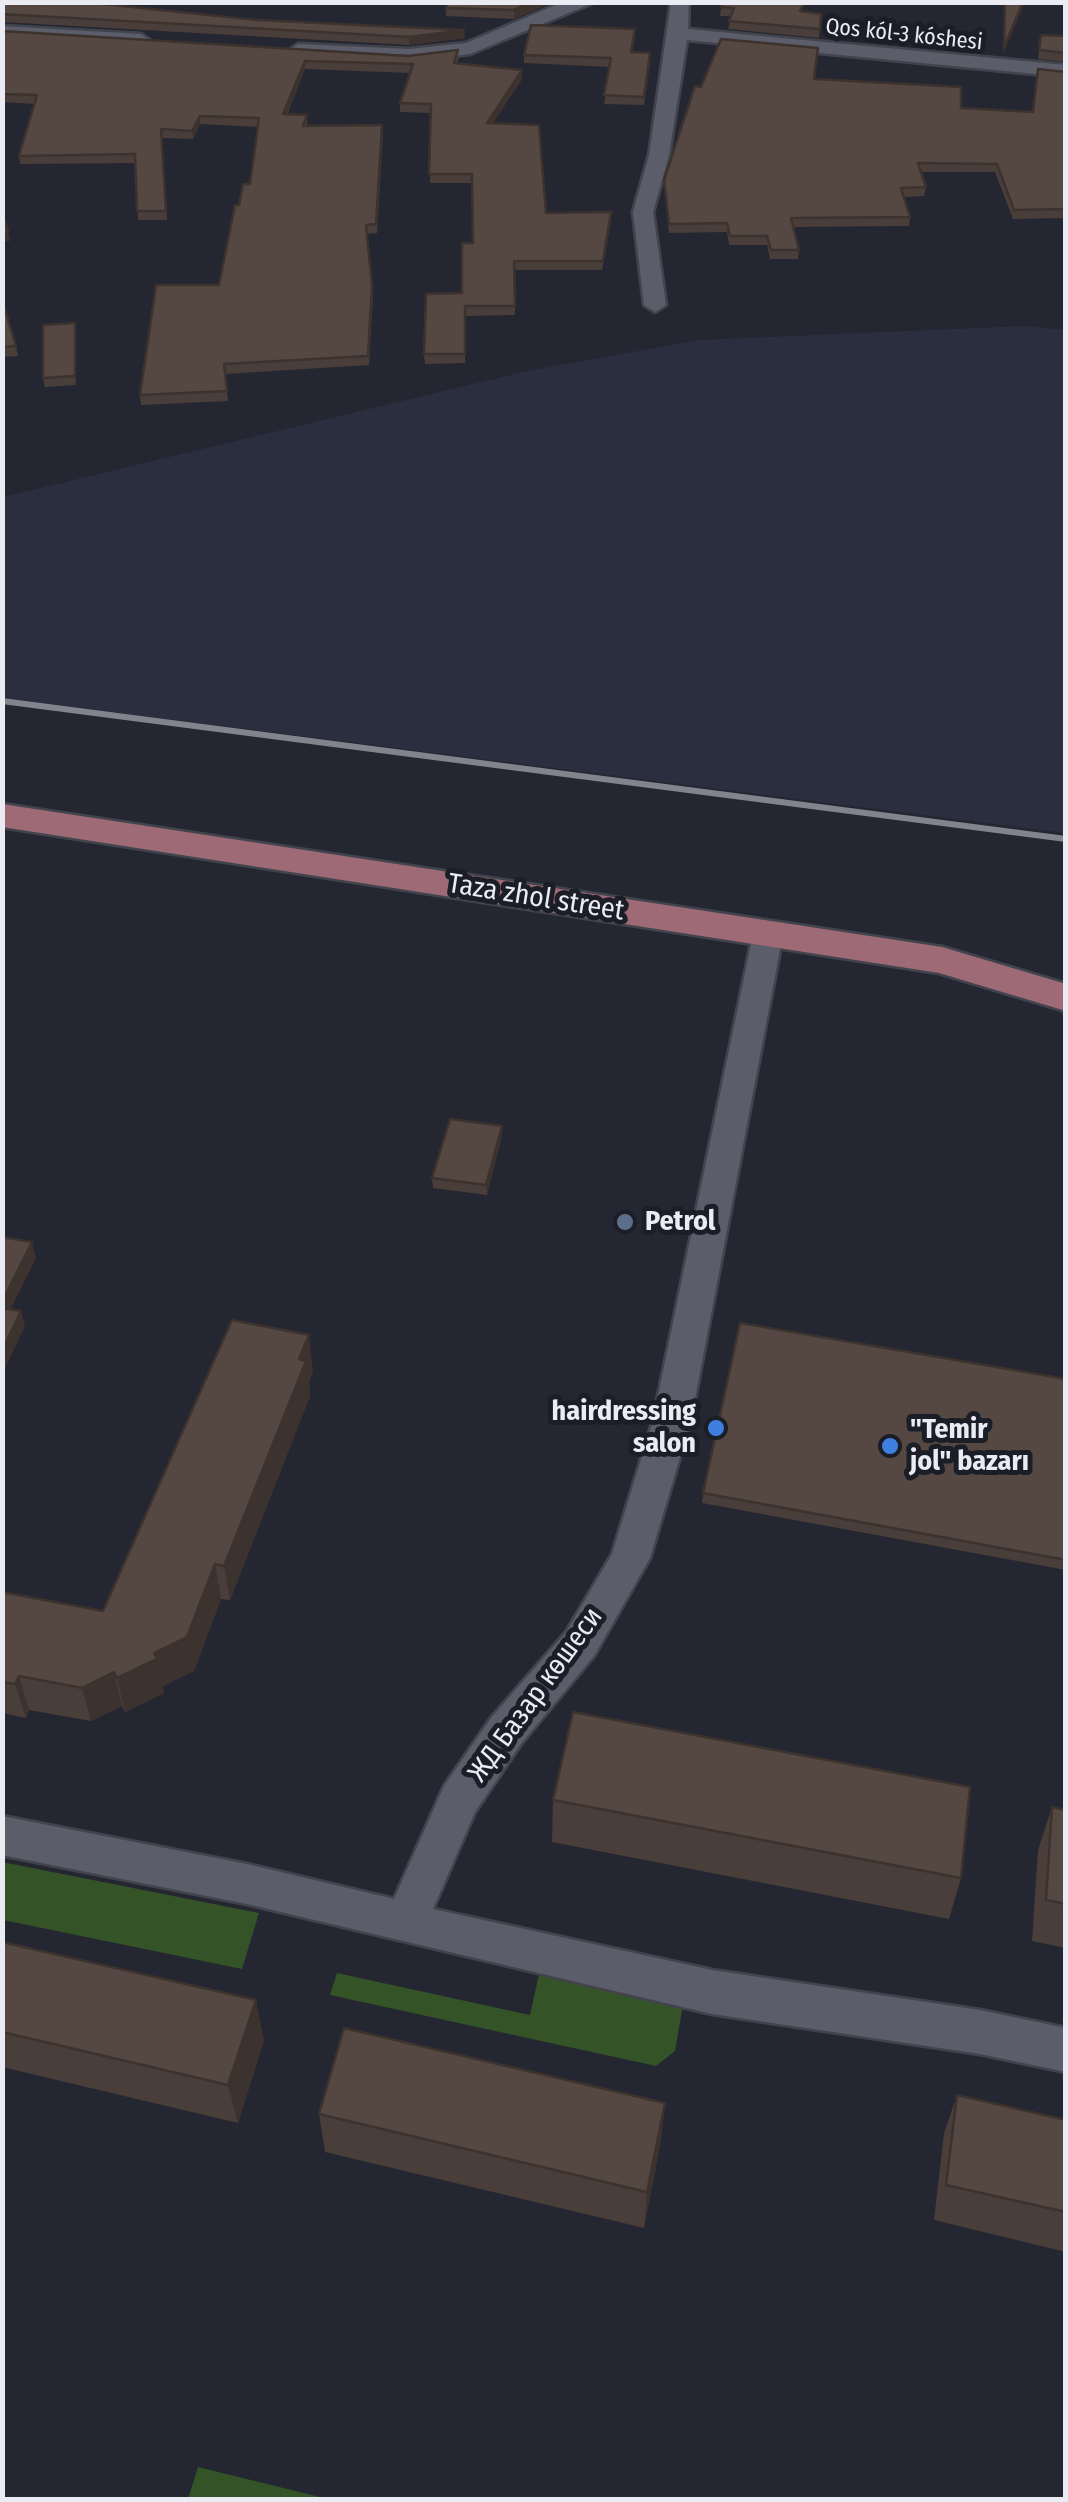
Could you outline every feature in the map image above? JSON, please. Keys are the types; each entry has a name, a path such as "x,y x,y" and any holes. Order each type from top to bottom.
{"main road":[{"name":"Taza zhol street","path":"2,815 942,960 1066,998"}],"street":[{"path":"270,48 409,55 470,48 547,12 586,2"},
{"path":"655,306 643,212 658,155 679,34 680,2"},
{"path":"2,31 156,41"},
{"name":"Qos kól-3 kóshesi","path":"679,34 1066,72"},
{"name":"ЖД Базар көшеси","path":"406,1924 460,1800 506,1730 580,1644 630,1558 672,1420 768,934"},
{"path":"2,1835 247,1884 712,1992 980,2032 1066,2050"}],"shaded area":[{"path":"1023,326 1065,330 1065,833 3,698 3,497 527,371 699,340"}],"green space":[{"path":"2,1862 259,1913 242,1969 3,1920"},
{"path":"337,1973 530,2015 539,1974 683,2005 675,2051 656,2066 330,1995"},
{"path":"198,2467 328,2499 188,2499"}],"building":[{"path":"2,2 84,2 256,20 464,30 409,37 2,14"},
{"path":"448,2 532,2 514,10 446,8"},
{"path":"722,2 805,2 800,11 821,14 820,29 729,21 734,8 721,7"},
{"path":"1005,2 1023,2 1004,47"},
{"path":"531,25 635,29 631,52 650,53 644,97 604,95 611,58 524,55"},
{"path":"2,31 408,56 458,50 454,63 522,70 487,123 539,125 546,213 611,212 603,261 514,261 515,306 465,306 465,354 424,354 426,294 462,293 462,243 473,243 472,174 429,174 431,104 400,103 413,64 305,61 283,114 307,115 303,126 382,125 376,224 366,225 372,286 368,356 224,364 227,391 140,395 156,285 219,285 235,205 239,205 243,184 250,184 259,118 200,116 192,131 161,129 166,211 137,211 135,154 19,156 37,95 2,94"},
{"path":"1041,35 1066,36 1066,53 1039,50"},
{"path":"721,39 818,48 814,79 961,87 961,108 1033,112 1038,69 1066,72 1066,209 1014,210 997,164 918,163 926,187 901,188 910,217 791,218 799,250 771,250 767,236 730,236 727,223 669,224 664,180 695,86 701,87"},
{"path":"2,300 16,346 2,347"},
{"path":"75,323 75,376 43,378 43,325"},
{"path":"450,1119 502,1126 486,1185 432,1178"},
{"path":"2,1237 32,1242 2,1302"},
{"path":"2,1308 21,1311 2,1351"},
{"path":"232,1320 309,1335 299,1359 306,1361 224,1566 215,1564 187,1637 154,1653 157,1659 117,1678 114,1672 82,1688 19,1676 15,1684 2,1682 2,1592 103,1611"},
{"name":"\"Temir jol\" bazarı","path":"740,1323 1066,1379 1066,1560 703,1493"},
{"path":"573,1712 970,1787 961,1878 553,1800"},
{"path":"1052,1807 1066,1810 1066,1904 1046,1900"},
{"path":"2,1942 256,2000 228,2085 2,2032"},
{"path":"344,2028 665,2103 647,2192 319,2114"},
{"path":"957,2095 1066,2120 1066,2212 946,2185"}],"railway":[{"path":"2,701 1066,839"}],"place":[{"name":"Petrol","path":"625,1222"},
{"name":"hairdressing salon","path":"716,1428"},
{"name":"\"Temir jol\" bazarı","path":"890,1446"}]}
